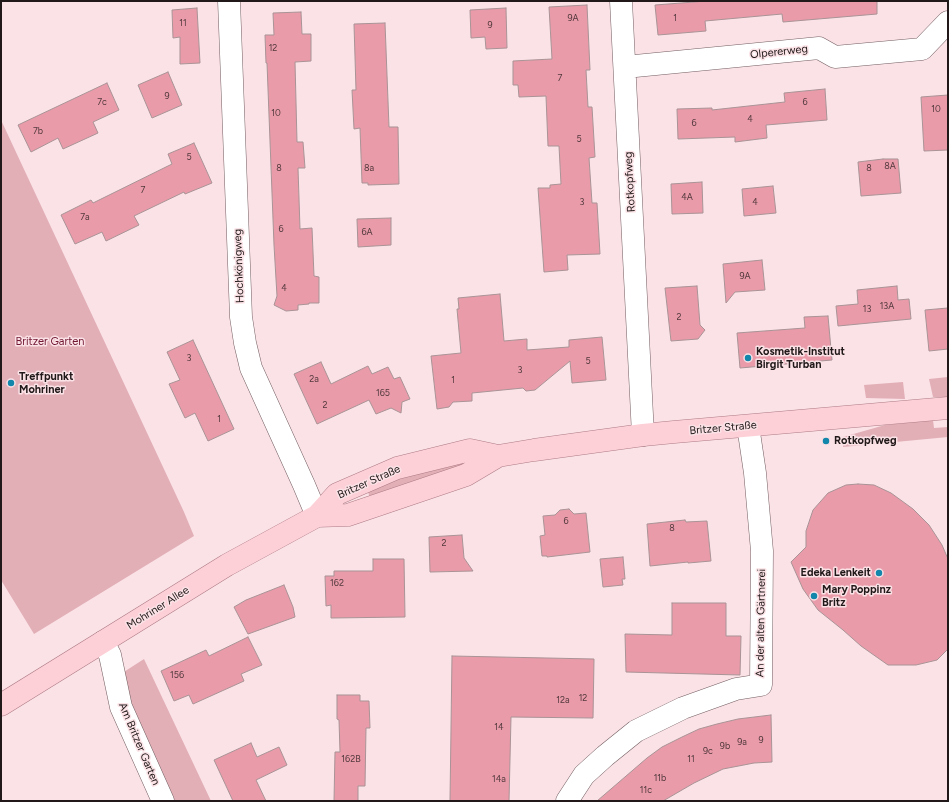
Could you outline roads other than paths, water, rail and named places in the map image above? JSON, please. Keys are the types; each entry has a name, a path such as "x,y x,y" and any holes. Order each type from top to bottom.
{"main road":[{"name":"Britzer Straße","path":"317,516 337,494 397,468 470,450 498,456 643,435 948,408"},
{"name":"Mohriner Allee","path":"1,705 227,565 317,516"}],"street":[{"name":"Hochkönigweg","path":"229,1 241,317 245,343 251,368 317,516"},
{"name":"Rotkopfweg","path":"622,1 643,435"},
{"name":"Olpererweg","path":"624,67 819,48 835,57 922,49 946,24"},
{"name":"An der alten Gärtnerei","path":"567,801 584,775 636,731 683,708 736,689 761,685 762,550 755,473 748,426"},
{"name":"Am Britzer Garten","path":"103,642 110,654 121,707 164,801"}],"place":[{"name":"Kosmetik-Institut Birgit Turban","path":"748,358"},
{"name":"Treffpunkt Mohriner","path":"11,383"},
{"name":"Rotkopfweg","path":"826,441"},
{"name":"Edeka Lenkeit","path":"879,573"},
{"name":"Mary Poppinz Britz","path":"814,596"}],"park label":[{"name":"Britzer Garten","path":"50,342"}]}
